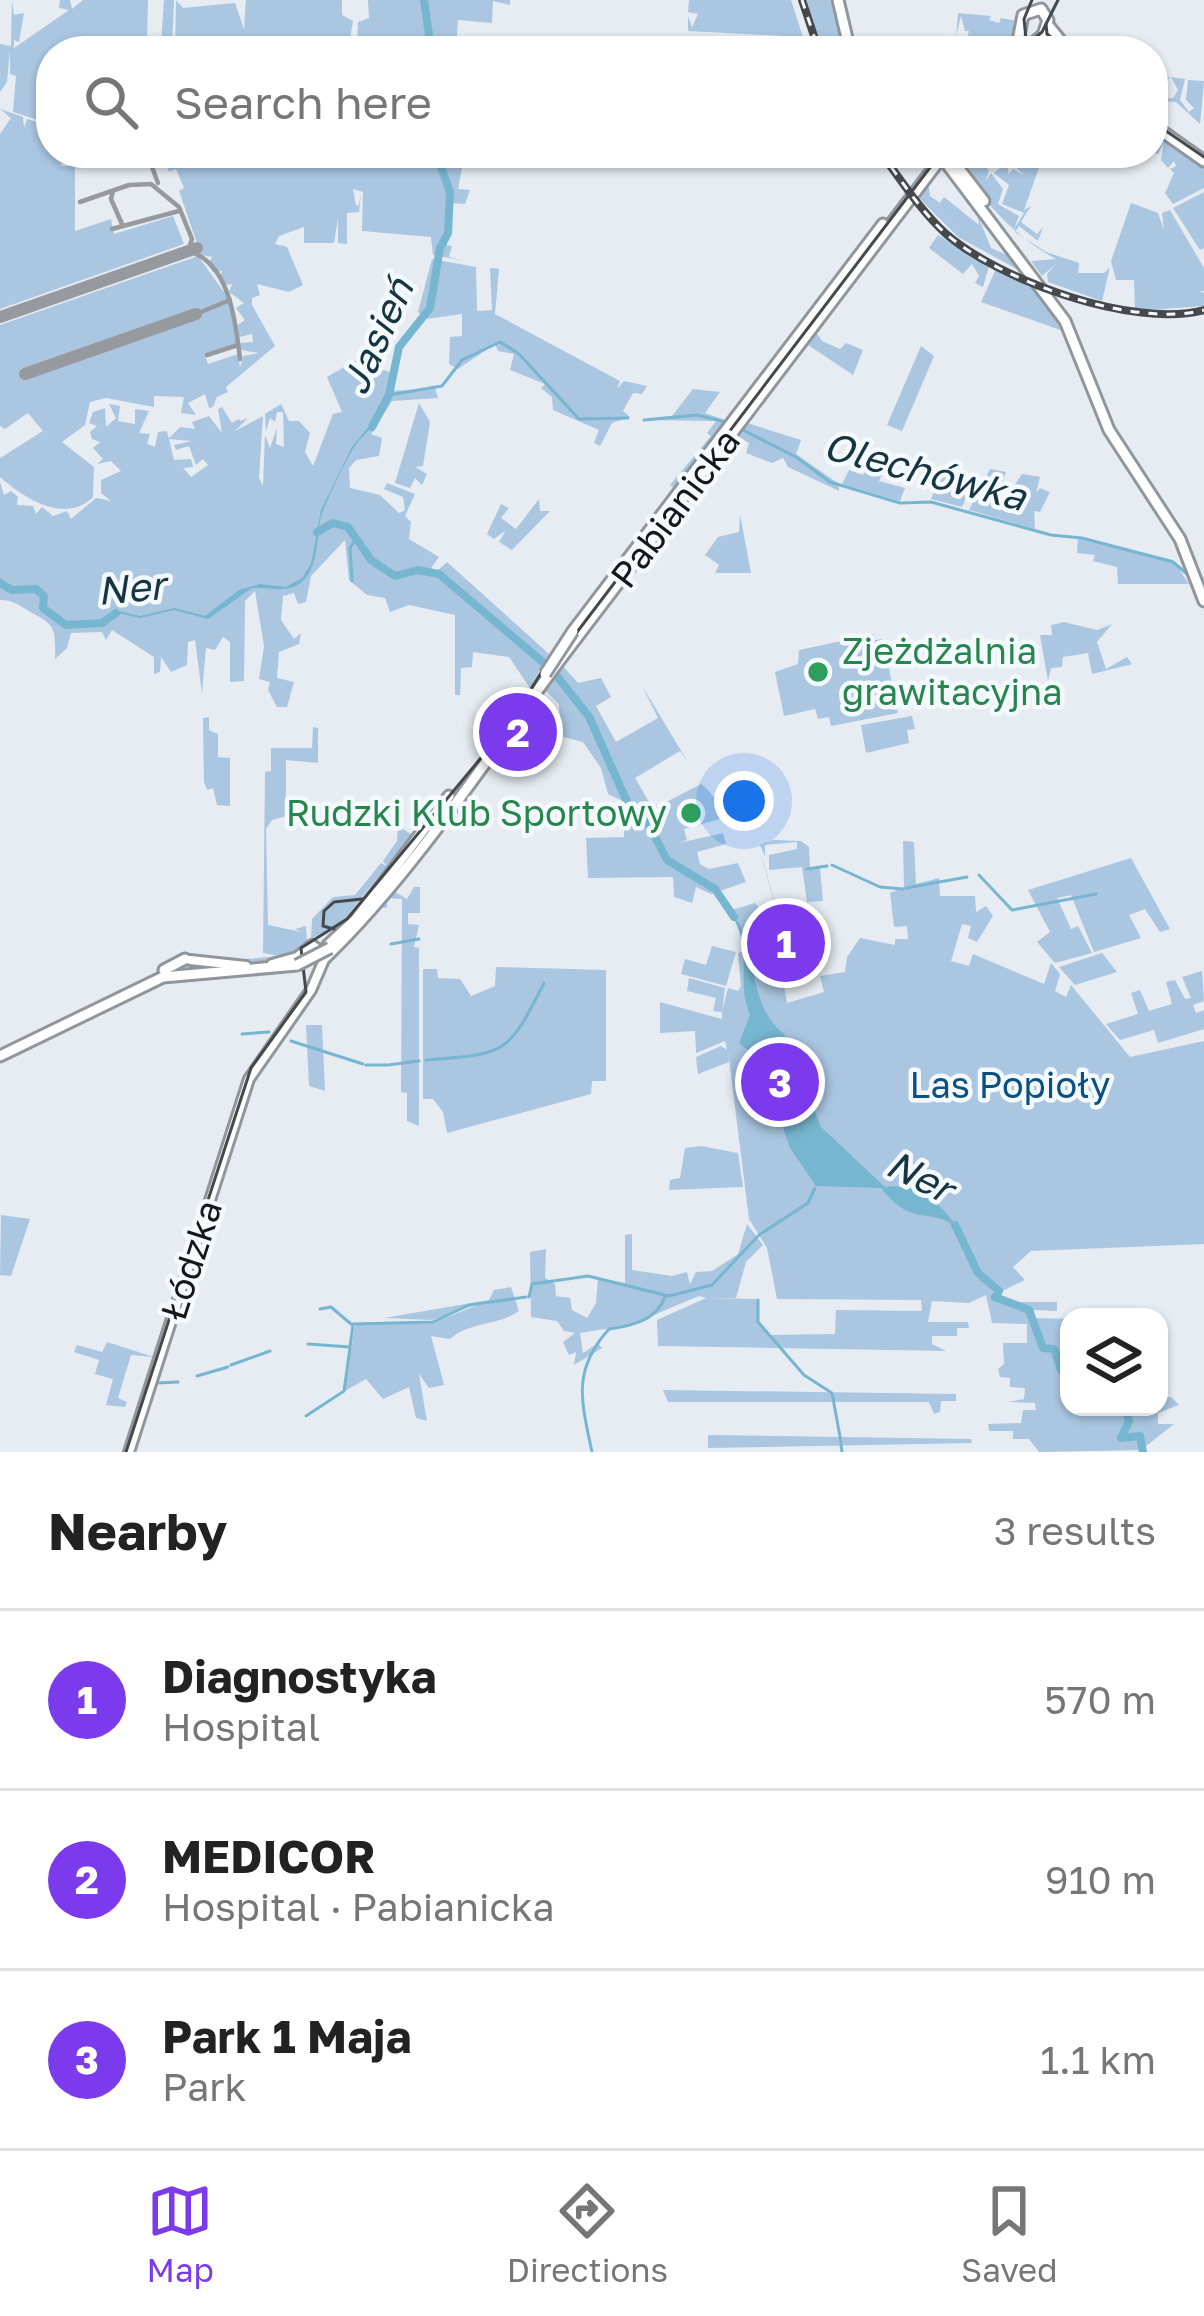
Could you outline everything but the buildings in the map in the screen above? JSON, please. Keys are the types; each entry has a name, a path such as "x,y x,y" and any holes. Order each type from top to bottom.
{"main road":[{"path":"836,0 844,36"},
{"path":"1021,36 1023,15 1034,3 1056,36"},
{"path":"1038,36 1048,25"},
{"path":"1022,29 1030,36"},
{"path":"1168,133 1204,158"},
{"name":"Pabianicka","path":"550,671 573,631 933,168"},
{"name":"Pabianicka","path":"312,958 403,860 514,721 733,425 934,168"},
{"path":"950,168 1069,328 1109,430 1176,532 1204,601"},
{"path":"951,168 1054,299 1085,356 1114,430 1179,530 1204,584"},
{"path":"84,1013 123,987 192,960 257,965 312,958"},
{"path":"0,1055 163,977 262,972 312,958"},
{"name":"Łódzka","path":"129,1452 254,1068 313,985 312,958"}],"green space":[{"path":"12,0 14,15 24,13 14,48 69,10 59,8 60,0 70,0 72,9 83,0 148,0 147,36 36,36 36,119 13,112 16,76 10,74 10,50 7,82 0,92 0,44 11,46"},
{"path":"164,0 174,0 173,36 161,36"},
{"path":"176,0 183,8 235,3 244,29 246,0 342,0 342,15 353,21 350,36 175,36"},
{"path":"368,0 510,0 510,5 493,1 492,23 458,20 457,36 358,36 358,22 369,18"},
{"path":"689,0 791,0 803,36 688,31 688,16 692,27 698,14 688,12"},
{"path":"806,0 830,0 840,36 817,36"},
{"path":"958,13 991,16 989,20 999,23 1001,18 1017,21 1016,36 967,36 961,16 956,36"},
{"path":"1171,77 1185,79 1180,100 1189,112 1194,108 1186,100 1188,80 1204,81 1200,124 1176,102 1168,101 1178,90"},
{"path":"0,109 23,117 24,128 27,119 36,122 36,168 75,168 75,231 111,219 114,234 173,216 184,244 0,309 0,134 11,118"},
{"path":"1168,140 1183,154 1204,162 1204,188 1173,204 1165,193 1174,161 1168,168"},
{"path":"168,168 462,168 458,189 470,190 465,204 452,203 447,245 452,246 449,257 465,261 433,255 431,237 362,231 363,192 353,189 356,206 361,194 359,212 347,213 347,244 338,243 338,218 334,243 304,243 304,227 279,236 275,244 287,247 303,285 289,292 257,284 260,295 252,298 252,305 275,346 226,387 228,392 217,397 213,407 209,408 205,394 188,403 196,415 181,413 184,397 154,396 154,407 106,398 90,402 85,425 62,442 94,467 93,497 70,509 45,505 0,477 0,458 43,431 28,413 5,429 0,426 0,325 198,256 231,302 237,344 205,355 208,364 238,354 240,368 243,356 259,353 241,350 240,343 253,342 252,334 239,337 238,325 245,320 236,308 244,303 229,292 232,284 224,285 219,279 222,271 213,272 208,265 212,257 201,255 179,191 184,188 176,169 169,172"},
{"path":"961,168 987,168 985,182 991,173 1003,189 998,204 1019,216 1014,229"},
{"path":"1000,168 1024,175 1016,168 1039,168 1024,210 1031,206 1021,222 1037,234 1043,227 1038,241 1019,226 1014,229 1024,213 1002,204 1009,185 994,173"},
{"path":"928,182 930,196 940,203 944,197 979,225 978,217 991,248 1016,259 1026,274 958,237 916,195"},
{"path":"1204,192 1204,248 1200,250 1173,208"},
{"path":"1131,203 1158,213 1164,230 1162,213 1170,210 1204,268 1204,291 1199,291 1204,293 1204,306 1135,311 1134,280 1116,280 1111,261"},
{"path":"938,235 989,266 983,287 975,283 979,276 972,264 963,274 929,248"},
{"path":"1023,237 1046,252 1079,263 1078,273 1104,273 1110,267 1102,301 1048,282 1047,274 1056,264 1042,276 1031,261 1056,259"},
{"path":"432,259 476,267 477,311 492,310 490,268 499,269 495,314 620,381 617,389 624,381 647,386 642,394 633,393 623,411 630,417 612,423 600,446 594,443 599,430 553,410 552,397 541,388 545,384 510,370 514,354 498,351 495,344 458,369 449,364 450,337 462,336 462,314 426,319 418,312"},
{"path":"996,269 1035,285 1066,332 981,302"},
{"path":"814,329 822,341 840,349 846,343 863,350 853,375 805,343"},
{"path":"921,346 934,356 902,431 887,425"},
{"path":"372,351 380,369 395,374 392,391 435,388 438,398 392,401 371,434 382,438 379,456 356,460 349,468 350,488 380,495 399,513 405,510 403,497 384,489 387,483 415,494 405,516 411,522 409,539 439,557 431,568 437,571 447,562 549,654 530,688 509,657 473,652 472,667 461,668 460,695 455,695 455,615 409,605 390,612 385,598 367,595 349,580 345,540 311,576 306,602 298,604 294,593 283,596 281,620 294,639 301,633 299,644 279,652 277,678 294,682 287,707 277,707 268,690 270,682 259,679 264,646 255,591 245,601 244,681 230,682 230,642 223,637 215,650 206,648 202,693 195,640 188,642 187,665 171,672 161,657 160,672 154,674 154,657 112,630 106,640 102,632 71,633 67,648 55,659 49,624 15,603 0,600 0,482 4,495 11,491 18,497 17,505 33,506 36,514 42,507 53,516 67,511 71,519 96,498 111,501 101,493 101,480 121,471 111,461 97,464 103,459 93,448 100,442 90,432 97,426 89,423 93,412 105,408 106,427 116,418 109,404 120,406 118,421 135,424 135,409 149,411 139,433 150,434 147,444 155,447 158,432 167,431 169,438 180,427 195,429 192,422 209,416 222,433 218,409 222,407 232,423 239,419 236,412 240,421 248,418 235,431 263,416 259,478 263,486 265,435 270,448 277,428 276,444 284,447 283,412 277,412 275,422 270,418 266,431 265,414 281,404 289,421 299,421 310,433 305,452 313,466 333,414 342,412 327,377","holes":["169,439 192,441 174,445 176,450 189,446 196,465 203,459 208,465 191,477 183,468 193,467 191,459 174,460"]},
{"path":"693,389 720,392 705,413 728,421 676,490 670,485 711,436 707,433 716,421 644,420 672,416"},
{"path":"419,403 430,422 423,466 415,467 427,474 422,485 415,478 410,488 395,483"},
{"path":"744,422 801,440 796,454 839,484 839,491 788,467 783,458 772,463 746,453 749,443 734,434"},
{"path":"868,464 884,470 879,481 905,488 900,501 842,484 849,470 863,475"},
{"path":"990,469 1006,472 996,502 1002,504 1022,474 1040,477 1036,493 1040,488 1050,492 1040,512 1034,511 1035,529 969,510"},
{"path":"943,471 974,480 962,507 931,499"},
{"path":"539,499 540,511 550,511 512,550 499,542 506,530 494,539 487,534 501,504 509,508 501,518 516,529"},
{"path":"740,514 751,573 715,573 719,565 705,555 718,537 739,532"},
{"path":"1078,536 1173,560 1189,584 1118,584 1117,567 1093,561 1095,555 1077,553"},
{"path":"1064,622 1097,630 1112,624 1097,642 1106,669 1127,657 1132,664 1149,660 1092,674 1088,653 1063,657 1062,667 1051,668 1048,681 1040,635 1052,635 1051,625"},
{"path":"874,634 875,640 883,639 898,713 831,726 829,717 818,719 815,709 784,716 775,672 798,664 799,650"},
{"path":"561,664 578,683 601,678 611,697 596,706 616,742 658,718 641,684 689,764 680,751 635,778 653,809 701,784 706,788 730,816 684,829 687,840 679,843 723,833 726,844 697,852 700,864 709,869 738,863 746,882 711,894 696,887 692,903 674,897 673,877 588,878 586,838 624,837 625,802 608,794 601,768 583,742 560,736 559,704 544,689"},
{"path":"912,716 915,729 907,730 909,743 866,753 861,725"},
{"path":"209,717 209,730 218,734 218,757 230,758 230,806 217,805 213,788 207,790 204,782 203,718"},
{"path":"313,727 318,728 318,763 286,760 286,816 272,820 266,829 268,925 302,932 295,929 306,926 307,941 297,956 285,959 202,963 280,956 263,953 265,772 271,771 271,748 312,748"},
{"path":"398,826 413,840 408,838 387,866 383,861 397,841"},
{"path":"773,840 801,841 809,847 810,868 820,868 823,901 807,902 802,867 769,870 769,855 797,849 797,842 765,845 765,857 760,845"},
{"name":"Las Popioły","path":"903,841 914,842 916,884 939,878 940,896 975,896 976,912 986,906 993,916 977,942 968,938 971,926 962,924 951,961 969,966 973,954 1044,984 1051,963 1060,974 1055,991 1066,997 1071,985 1130,1057 1204,1041 1204,1244 1031,1251 1013,1267 1025,1280 1000,1292 992,1288 994,1298 1028,1311 1043,1349 1059,1356 1060,1416 1158,1416 1158,1424 1174,1424 1141,1450 1039,1452 1029,1439 1013,1439 1013,1431 989,1431 988,1424 1021,1423 1023,1410 1036,1410 1035,1403 1008,1402 1024,1399 1025,1388 1010,1387 1010,1378 1000,1377 998,1369 1004,1364 1003,1343 1027,1343 1027,1324 992,1323 986,1295 969,1303 932,1301 928,1322 968,1322 969,1328 957,1328 957,1336 932,1336 932,1344 946,1351 658,1346 657,1320 706,1298 757,1299 757,1321 770,1335 835,1334 836,1310 922,1311 921,1300 777,1299 767,1248 749,1219 728,1051 729,1062 698,1074 696,1057 721,1046 727,1050 725,1041 696,1053 695,1031 660,1033 660,1002 722,1019 722,1012 713,1011 716,998 687,991 689,978 725,988 722,1011 728,988 738,991 741,986 738,953 776,939 787,1003 824,992 820,976 845,972 847,957 860,938 895,945 895,939 908,939 907,926 894,927 890,893 904,887"},
{"path":"759,851 785,926 775,934 765,929 768,939 750,947 732,910 755,903 765,913 761,920 777,929 775,915 781,921"},
{"path":"1131,858 1170,929 1160,932 1145,909 1129,915 1141,938 1094,952 1071,895 1057,898 1071,929 1078,926 1092,953 1055,963 1037,942 1050,932 1028,890"},
{"path":"381,863 387,866 343,921 311,939 312,919 333,897 355,895"},
{"path":"414,887 420,887 420,913 408,913 408,924 419,925 414,947 419,948 419,1126 407,1121 407,1093 401,1092 402,899 387,898 387,908 376,906 390,889 407,899"},
{"path":"712,946 736,952 726,986 681,974 685,959 706,965"},
{"path":"1102,953 1117,972 1075,985 1059,967"},
{"path":"496,967 606,970 606,1081 592,1081 591,1094 447,1133 443,1112 433,1099 423,1099 423,969 437,969 438,978 460,979 471,996 495,986"},
{"path":"1202,971 1204,1001 1193,1005 1196,1013 1204,1010 1204,1029 1158,1043 1154,1030 1120,1040 1106,1024 1138,1014 1131,993 1140,990 1149,1011 1172,1004 1166,982 1175,980 1185,999 1191,998 1182,977"},
{"path":"306,1025 322,1025 325,1091 309,1086"},
{"path":"685,1148 738,1153 743,1187 669,1190 670,1180 680,1178"},
{"path":"1,1215 30,1219 11,1276 0,1275"},
{"path":"747,1224 763,1245 746,1262 736,1298 699,1296 630,1325 580,1333 583,1353 598,1343 602,1348 574,1365 576,1352 569,1355 563,1342 575,1333 564,1331 557,1321 531,1317 530,1252 546,1249 545,1278 555,1284 556,1296 570,1298 572,1310 587,1318 596,1303 598,1278 625,1283 625,1235 632,1234 632,1270 672,1276 687,1272 690,1284 696,1272 712,1271 738,1254"},
{"path":"511,1287 519,1311 450,1339 431,1336 444,1385 429,1388 419,1374 427,1421 416,1418 409,1387 383,1399 366,1379 345,1391 355,1324 433,1323 489,1300 494,1290"},
{"path":"489,1300 432,1320 384,1318"},
{"path":"1014,1302 1057,1302 1057,1311 1034,1310 1034,1318 1060,1319 1060,1354 1044,1348 1030,1310"},
{"path":"107,1342 154,1357 131,1355 118,1398 127,1402 125,1407 106,1405 113,1379 95,1374 99,1360 74,1352 77,1345 102,1352"},
{"path":"663,1390 956,1394 956,1401 941,1401 940,1412 934,1414 929,1402 668,1402"},
{"path":"708,1435 971,1439 972,1443 708,1448"}],"shaded area":[{"path":"375,419 331,492 321,516 313,564 299,584 286,589 252,588 208,619 174,610 140,618 118,613 109,618 119,611 140,616 174,608 205,616 239,590 260,584 286,587 302,578 311,564 321,510 352,447"},
{"path":"728,909 745,938 763,1006 785,1035 783,1047 797,1066 821,1127 885,1187 908,1188 928,1197 959,1229 902,1208 881,1188 816,1186 790,1148 777,1109 762,1098 750,1052 739,1043 750,1015 741,939"}],"waterway":[{"name":"Jasień","path":"424,0 428,36"},
{"name":"Jasień","path":"372,427 389,395 399,347 430,308 440,248 448,233 450,192 441,168"},
{"name":"Olechówka","path":"389,395 442,386 462,360 500,342 519,354 579,419 628,418"},
{"name":"Olechówka","path":"644,420 697,415 725,422"},
{"name":"Olechówka","path":"739,428 796,457 830,482 900,503 931,502 1173,562 1193,579"},
{"name":"Ner","path":"317,532 333,523 348,527 371,560 395,576 418,570 439,574 552,670 590,718"},
{"path":"352,581 350,548 357,537"},
{"name":"Ner","path":"0,583 12,590 36,589 44,596 43,608 66,625 102,623 116,613"},
{"name":"Ner","path":"590,719 629,806 647,821 667,860 715,889 734,917"},
{"path":"832,865 880,887 903,889"},
{"path":"807,869 827,866"},
{"path":"979,875 1012,910 1096,894"},
{"path":"906,888 967,877"},
{"path":"391,944 419,939"},
{"path":"426,1060 473,1056 502,1046 522,1025 544,983"},
{"path":"242,1034 269,1032"},
{"path":"291,1041 363,1064"},
{"path":"388,1065 419,1061"},
{"path":"366,1065 386,1065"},
{"path":"529,1297 532,1284 588,1276 669,1296 712,1285 759,1235 808,1203 815,1188"},
{"name":"Ner","path":"955,1225 978,1273 999,1291 995,1297 1029,1310 1043,1348 1054,1349 1060,1367"},
{"path":"592,1452 582,1386 589,1358 609,1329 650,1316 665,1296"},
{"path":"308,1344 350,1347 353,1324 433,1322 469,1305 526,1297"},
{"path":"758,1300 758,1322 804,1375 832,1393 841,1442"},
{"path":"320,1309 331,1307 351,1324"},
{"path":"306,1416 344,1391 350,1348"},
{"path":"231,1365 270,1351"},
{"path":"197,1376 228,1367"},
{"path":"156,1383 178,1382"},
{"name":"Ner","path":"1127,1416 1121,1438 1140,1436 1143,1452"},
{"path":"841,1445 842,1452"}],"taxiway":[{"path":"152,168 158,183"},
{"path":"80,202 129,185 151,184 179,207 192,239 188,251 202,257 222,281 240,359"},
{"path":"113,191 111,199 122,224"},
{"path":"112,229 179,211"},
{"path":"196,314 230,300"},
{"path":"207,355 238,345"}],"runway":[{"path":"0,317 197,248"},
{"path":"25,374 196,314"}],"tram line":[{"path":"1026,36 1024,19 1032,0"},
{"path":"1037,36 1058,0"},
{"path":"1046,24 1049,36"},
{"path":"1168,132 1204,157"},
{"path":"126,1452 251,1068 306,992 301,948 347,919 510,723 549,660 571,640 930,168"},
{"path":"334,929 323,926 324,911 334,902 362,899"}],"railway":[{"path":"802,0 814,36"},
{"path":"892,168 945,233 998,268 1105,306 1141,313 1204,310"}],"place":[{"name":"Zjeżdżalnia grawitacyjna","path":"818,672"},
{"name":"MEDICOR","path":"518,732"},
{"name":"Rudzki Klub Sportowy","path":"691,813"},
{"name":"Diagnostyka","path":"786,943"},
{"name":"Park 1 Maja","path":"780,1082"}]}
